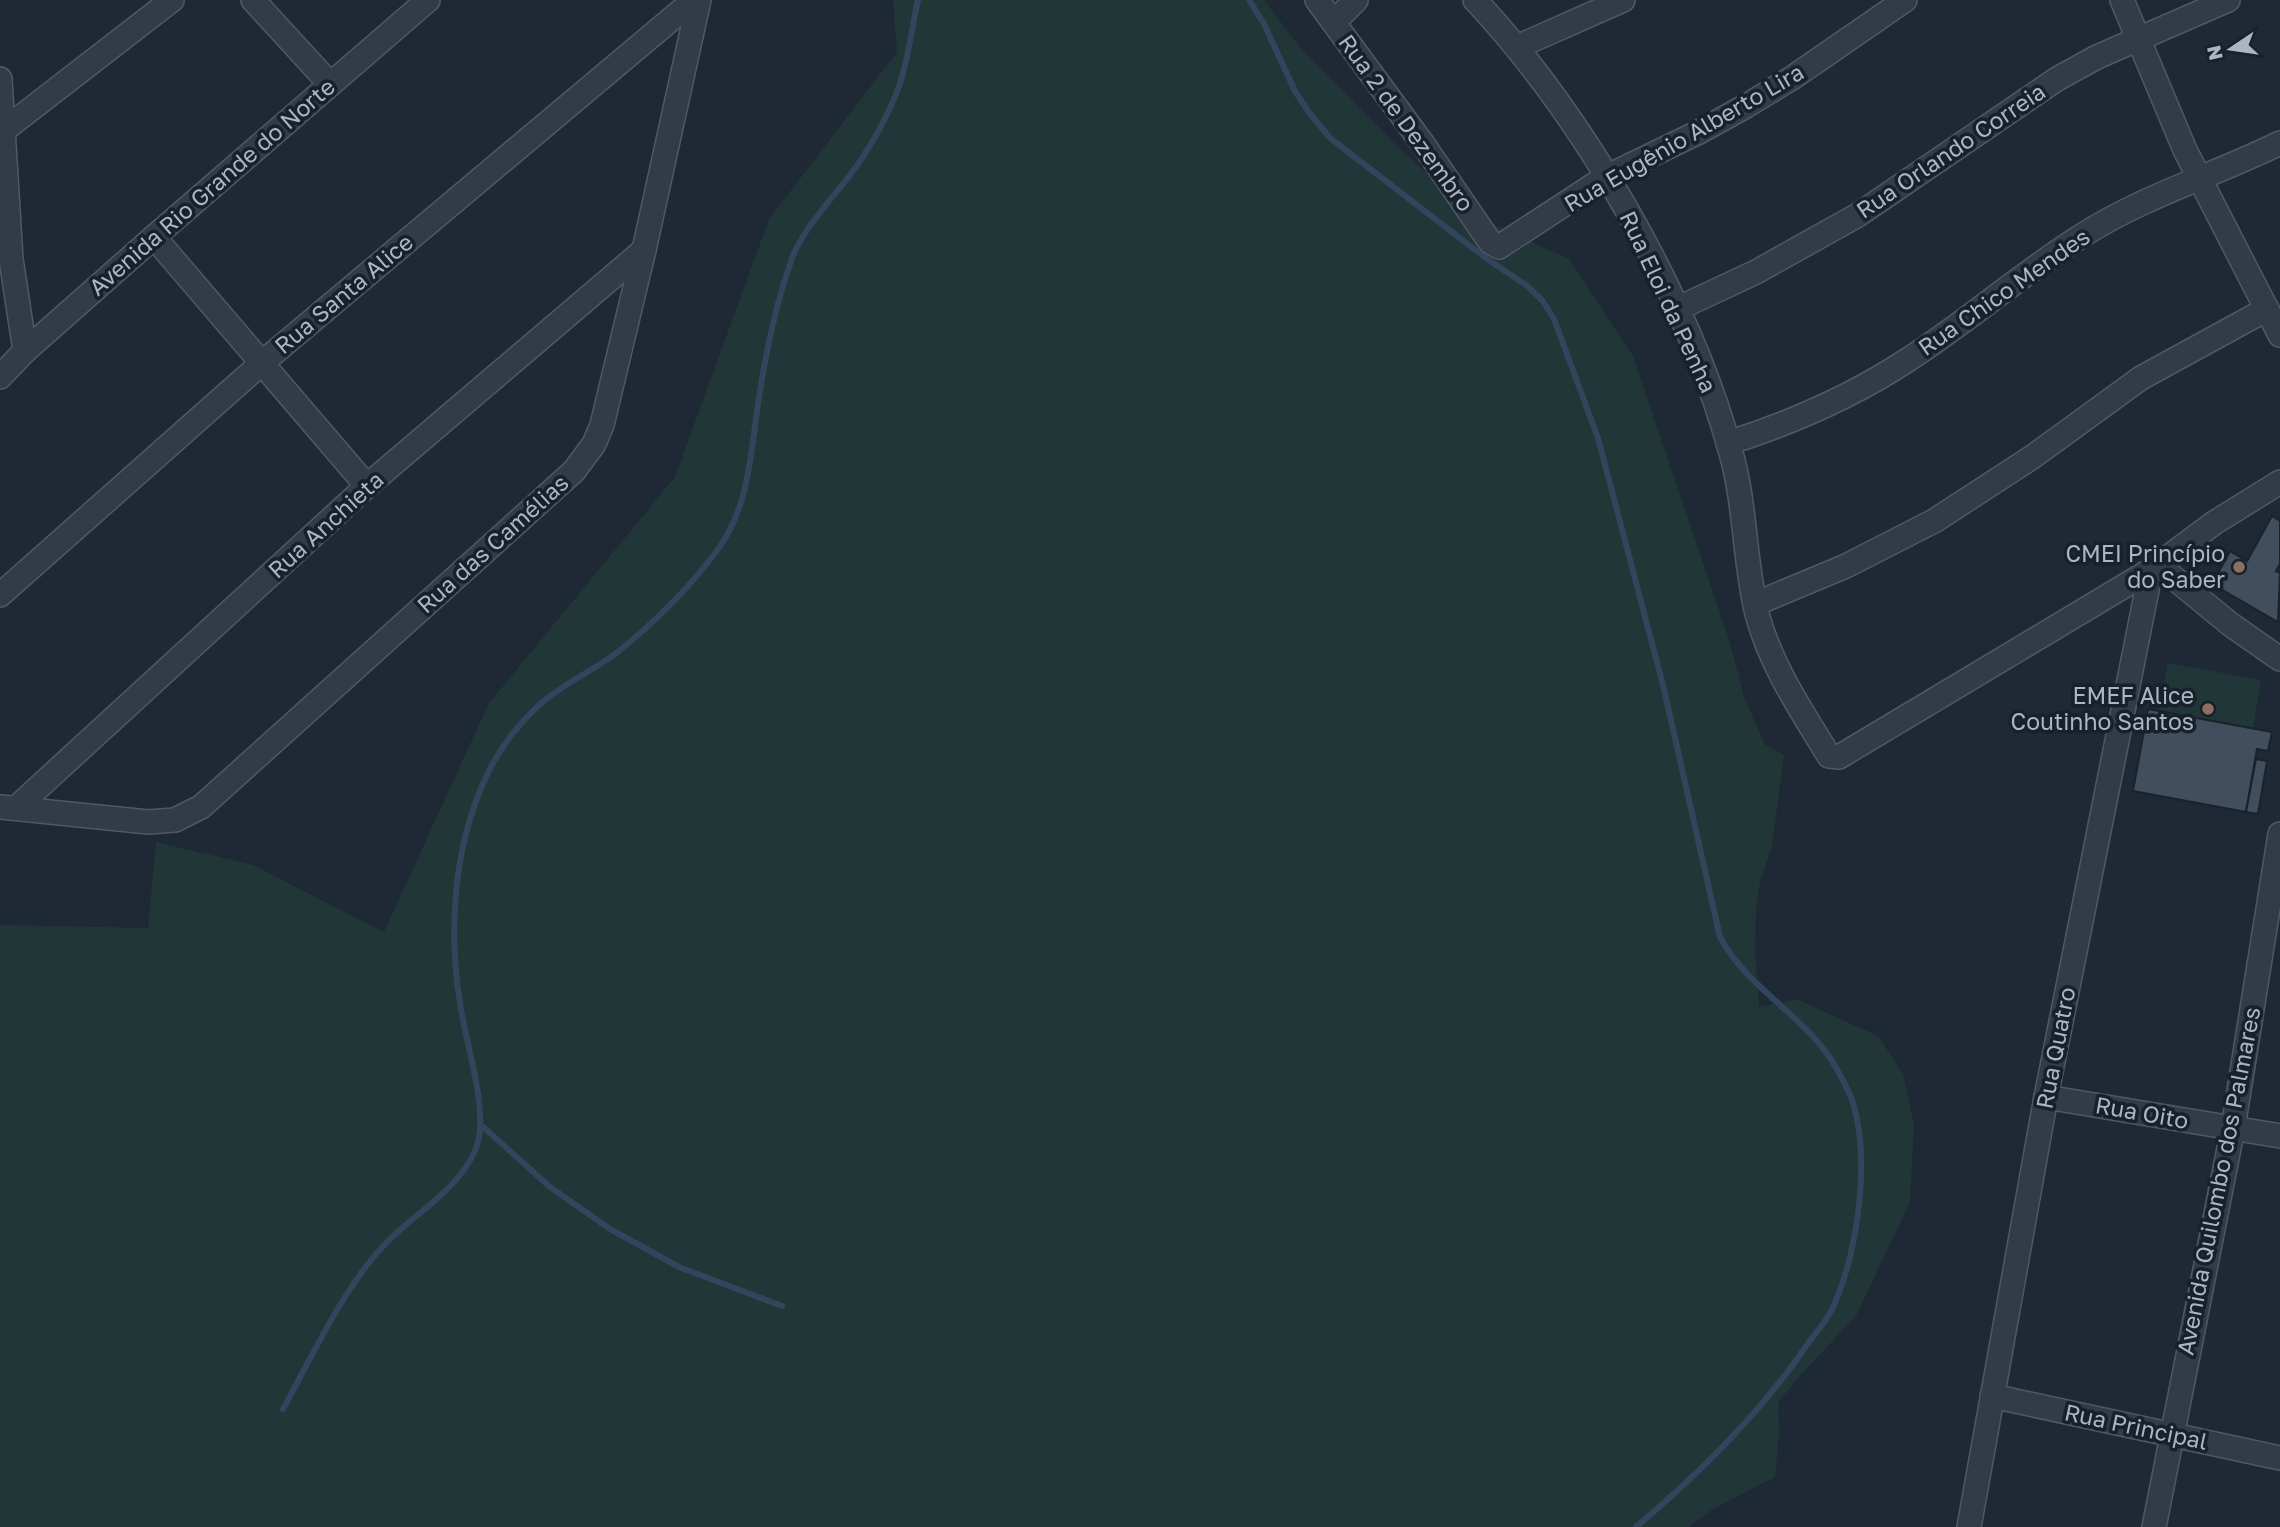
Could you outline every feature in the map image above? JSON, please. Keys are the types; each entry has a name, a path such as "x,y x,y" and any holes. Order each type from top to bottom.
{"street":[{"path":"4,130 172,0"},
{"path":"253,0 330,83"},
{"name":"Avenida Rio Grande do Norte","path":"0,377 155,237 428,0"},
{"name":"Rua das Camélias","path":"8,808 148,822 175,820 201,807 574,471 594,444 602,425 644,250 696,0"},
{"name":"Rua Santa Alice","path":"0,595 263,362 696,0"},
{"name":"Rua 2 de Dezembro","path":"1317,0 1495,246"},
{"path":"1334,22 1356,0"},
{"name":"Rua Eloi da Penha","path":"1475,0 1517,47 1585,142 1644,244 1676,309 1711,390 1728,443 1738,480 1755,604 1773,660 1829,756 1839,757 2158,566"},
{"path":"1517,47 1623,0"},
{"name":"Rua Eugênio Alberto Lira","path":"1495,246 1506,245 1606,177 1746,106 1792,78 1905,0"},
{"path":"1755,604 1846,566 1934,520 2031,458 2141,378 2275,320 2199,179 2122,0"},
{"name":"Rua Orlando Correia","path":"1676,309 1808,245 1908,183 2029,96 2097,57 2228,0"},
{"path":"0,79 4,130 6,259 26,351"},
{"name":"Rua Chico Mendes","path":"1728,443 1798,418 1869,384 1939,339 2085,233 2135,207 2280,143"},
{"path":"155,237 367,486"},
{"name":"Rua Anchieta","path":"8,808 367,486 644,250"},
{"path":"2280,482 2214,523 2158,566 2230,624 2280,659"},
{"name":"Rua Quatro","path":"1969,1527 2046,1097 2158,566"},
{"name":"Avenida Quilombo dos Palmares","path":"2154,1527 2233,1128 2280,834"},
{"name":"Rua Oito","path":"2046,1097 2280,1136"},
{"name":"Rua Principal","path":"1992,1396 2280,1458"}],"green space":[{"path":"893,0 1264,0 1299,46 1397,146 1473,215 1569,259 1633,356 1730,643 1744,697 1765,745 1784,755 1772,846 1760,882 1756,910 1755,951 1759,1007 1796,999 1878,1036 1903,1074 1914,1124 1910,1202 1856,1316 1778,1403 1779,1434 1775,1477 1713,1509 1689,1527 0,1527 0,925 148,928 156,842 253,865 384,932 489,703 675,477 769,219 897,52"},
{"path":"2168,663 2261,680 2253,729 2159,711"}],"building":[{"path":"2272,516 2280,521 2280,564 2276,571 2280,573 2278,622 2212,584 2230,551 2247,561"},
{"path":"2148,709 2272,732 2268,751 2257,749 2246,812 2133,791"},
{"path":"2256,759 2267,761 2258,814 2246,812"}],"waterway":[{"path":"283,1409 342,1301 370,1261 386,1243 448,1188 469,1163 476,1148 480,1133 480,1116 456,975 454,918 466,833 485,779 502,749 530,714 547,698 619,651 645,628 694,579 727,535 742,500 767,350 791,261 813,222 861,160 889,111 904,70 918,0"},
{"path":"1249,0 1264,24 1295,91 1330,138 1487,259 1526,285 1542,300 1554,319 1598,438 1663,685 1720,937 1746,973 1796,1019 1826,1052 1852,1100 1858,1123 1861,1148 1859,1202 1850,1256 1833,1308 1791,1368 1750,1417 1706,1463 1636,1527"},
{"path":"481,1125 550,1187 610,1229 679,1267 782,1306"}],"place":[{"name":"CMEI Princípio do Saber","path":"2239,567"},
{"name":"EMEF Alice Coutinho Santos","path":"2208,709"}]}
